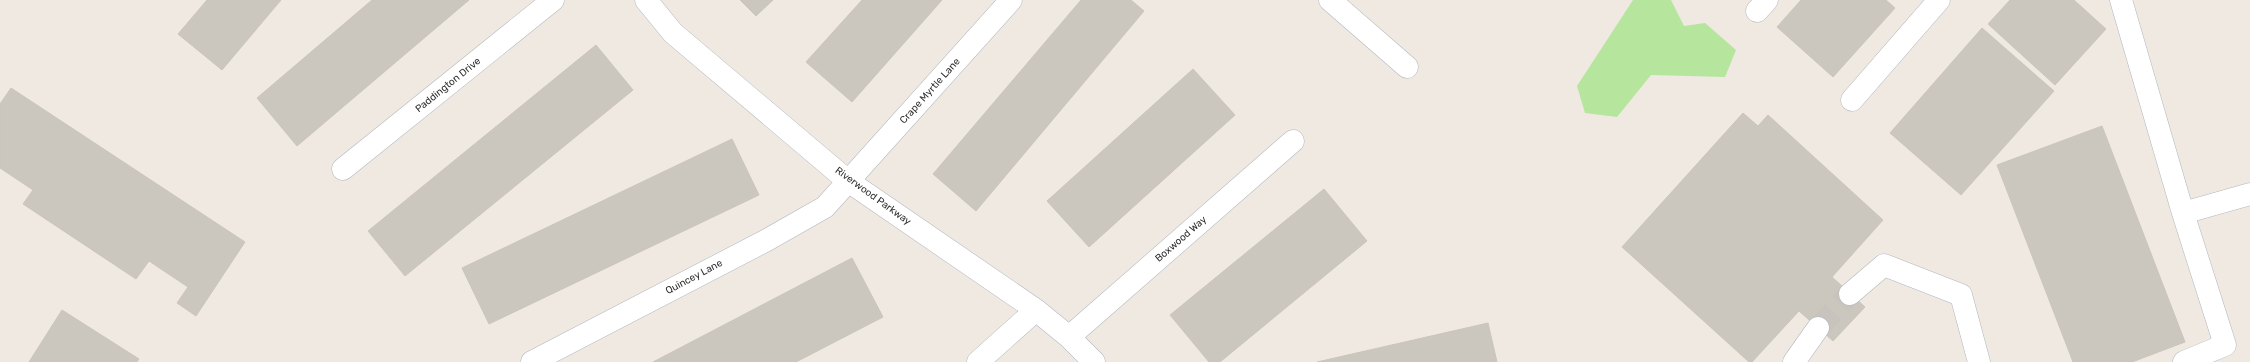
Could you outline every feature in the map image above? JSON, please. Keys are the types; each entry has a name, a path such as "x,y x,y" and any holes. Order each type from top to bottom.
{"street":[{"name":"Paddington Drive","path":"343,170 553,0"},
{"name":"Riverwood Parkway","path":"646,0 673,33 848,181 1036,310 1069,337 1094,362"},
{"name":"Crape Myrtle Lane","path":"848,181 1011,0"},
{"path":"1330,0 1407,67"},
{"path":"1852,100 1939,0"},
{"path":"2121,0 2183,213 2224,345 2184,362"},
{"name":"Boxwood Way","path":"1069,337 1293,141"},
{"name":"Quincey Lane","path":"532,362 766,240 825,207 848,181"},
{"path":"2183,213 2250,194"},
{"path":"1850,294 1884,265 1961,296 1979,362"},
{"path":"988,358 1036,310"},
{"path":"1794,362 1818,328"}],"green space":[{"path":"1633,0 1671,0 1684,26 1705,23 1736,50 1725,77 1651,75 1617,117 1585,113 1577,86"}],"building":[{"path":"207,0 281,0 222,70 178,34"},
{"path":"372,0 469,0 297,146 257,98"},
{"path":"740,0 773,0 756,16"},
{"path":"862,0 942,0 852,102 806,62"},
{"path":"1081,0 1131,0 1144,11 976,211 933,174"},
{"path":"1801,0 1886,0 1895,8 1833,77 1777,27"},
{"path":"2010,0 2074,0 2106,29 2055,85 1988,24"},
{"path":"1982,28 2054,91 1961,195 1890,133"},
{"path":"596,45 633,90 405,276 368,231"},
{"path":"1193,69 1235,115 1089,247 1047,201"},
{"path":"11,88 245,242 196,316 177,303 188,287 149,261 136,279 23,204 33,190 0,168 0,104"},
{"path":"1743,113 1758,126 1768,115 1883,220 1832,277 1865,307 1833,341 1799,311 1752,362 1749,362 1622,247"},
{"path":"2102,126 2185,342 2132,362 2073,362 1997,165"},
{"path":"732,139 759,195 489,324 462,268"},
{"path":"1324,189 1367,241 1220,362 1209,362 1170,315"},
{"path":"852,258 883,317 796,362 653,362"},
{"path":"62,310 139,359 137,362 29,362"},
{"path":"1488,323 1497,362 1317,362"}],"tunnel":[{"path":"1818,328 1850,294"}]}
